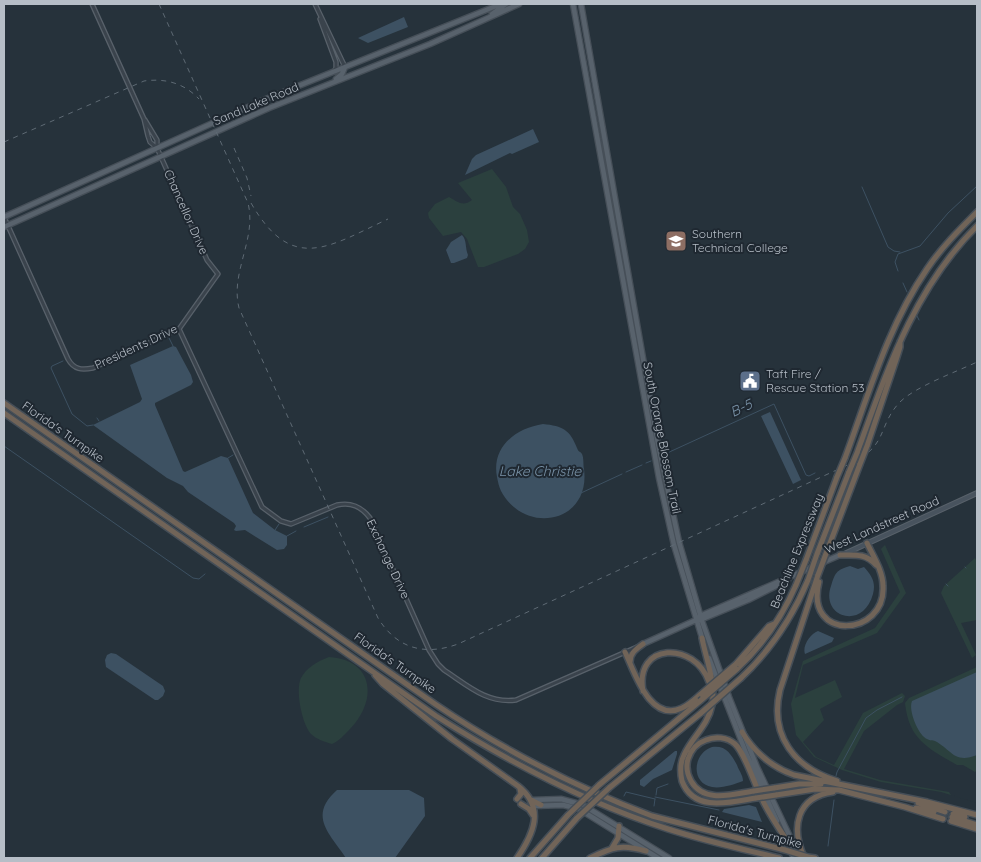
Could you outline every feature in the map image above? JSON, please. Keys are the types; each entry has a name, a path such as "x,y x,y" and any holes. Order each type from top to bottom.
{"highway":[{"name":"Beachline Expressway","path":"530,858 568,815 600,785 700,701 760,646 776,623 796,585 888,340 905,305 928,267 944,246 977,212"},
{"name":"Beachline Expressway","path":"542,858 577,818 609,788 741,678 757,663 779,636 796,607 808,580 900,341 914,311 937,273 977,226"},
{"path":"844,786 838,781 814,771 797,759 784,741 778,719 778,702 780,690 827,550 867,446 896,360 900,341"},
{"name":"Florida's Turnpike","path":"4,402 427,698 492,740 556,776 652,816 815,858"},
{"name":"Florida's Turnpike","path":"4,412 436,716 479,742 560,786 621,812 669,830 779,858"},
{"path":"820,574 817,595 820,612 831,622 847,627 865,621 878,608 883,592 881,573 867,543"},
{"path":"840,556 855,555 867,558 873,562 881,573"},
{"path":"702,638 713,697 708,720 685,752 681,763 682,779 689,792 701,801 712,804 824,789 844,791 944,815 893,796"},
{"path":"630,662 631,655 643,644"},
{"path":"625,652 643,691 653,704 668,710 681,708 737,666"},
{"path":"643,691 644,670 655,657 664,653 675,652 692,659 705,673 711,690 708,715 698,734"},
{"path":"368,668 382,684 452,739 518,786 535,805 531,836 517,858"},
{"path":"742,732 761,756 781,770 801,778 959,810 977,816"},
{"path":"784,836 764,804 741,753 735,744 725,739 711,738 701,742 692,752 688,762 688,773 692,784 701,792 717,796 754,791 774,788 807,784 844,786"},
{"path":"518,786 521,794 519,802 530,811 534,821"},
{"path":"806,857 798,843 796,829 800,815 808,803 830,792 866,796"},
{"path":"977,823 952,817 977,829"},
{"path":"611,848 617,841 619,826"},
{"path":"590,858 611,848 627,846 646,850"}],"main road":[{"name":"Sand Lake Road","path":"4,217 266,99 501,4"},
{"path":"476,24 506,4"},
{"name":"Sand Lake Road","path":"6,226 251,116 476,24 519,4"},
{"name":"South Orange Blossom Trail","path":"573,4 653,451 665,508 702,638 746,752 794,858"},
{"name":"South Orange Blossom Trail","path":"581,4 654,424 674,519 701,618 742,732 800,858"},
{"path":"347,77 348,71 360,61"},
{"path":"326,85 339,78 345,67"},
{"path":"251,116 254,108 266,99"},
{"path":"231,125 244,116 247,108"},
{"name":"West Landstreet Road","path":"701,618 780,585 795,575 977,493"},
{"path":"665,508 669,516 674,519"},
{"path":"643,644 701,618"},
{"path":"535,805 556,799 583,804 669,858"},
{"path":"535,805 571,806 588,814 658,858"}],"street":[{"name":"Chancellor Drive","path":"92,4 144,119 157,140 157,148 207,260 218,274"},
{"path":"315,4 336,62 334,72"},
{"path":"319,14 345,67"},
{"name":"Chancellor Drive","path":"144,119 150,142 157,148"},
{"name":"Presidents Drive","path":"4,217 6,226 68,359 71,365 78,369 93,368 180,329 218,274"},
{"name":"Exchange Drive","path":"180,329 262,507 281,521 291,524 337,505 352,504 366,512 426,643 438,664 452,675 489,698 508,701 525,698 625,652"},
{"path":"625,652 643,644"}],"green space":[{"path":"492,169 506,187 513,207 520,214 527,230 529,242 525,249 518,254 484,267 478,267 467,239 461,232 443,236 429,218 428,213 435,204 449,197 463,203 472,200 458,183"},
{"path":"885,545 906,593 877,633 803,665 795,698 835,680 842,697 820,709 824,720 803,742 816,757 834,765 863,713 902,693 905,696 903,702 864,731 844,769 880,780 949,792 951,795 977,803 941,792 881,782 842,770 814,757 796,735 791,704 803,661 875,628 900,592 881,549"},
{"path":"975,558 977,562 977,620 961,623 976,655 972,658 941,593 944,586"},
{"path":"329,657 344,660 355,665 363,673 367,683 368,694 359,718 344,736 332,744 311,734 305,723 299,698 299,683 306,671"},
{"path":"977,667 977,770 975,772 963,765 957,765 929,748 911,726 905,703 909,698"}],"water":[{"path":"404,17 408,27 368,43 358,38"},
{"path":"533,129 539,142 512,154 510,153 465,175 472,159 476,155"},
{"path":"462,235 468,255 467,258 451,263 446,250 451,242"},
{"path":"173,346 176,347 193,382 191,385 155,403 155,405 183,471 185,472 221,456 228,458 253,513 275,530 287,536 287,545 284,549 277,550 245,530 234,530 236,526 234,523 93,425 140,402 142,399 130,365"},
{"path":"770,412 801,480 793,484 761,416"},
{"name":"Lake Christie","path":"543,424 561,428 572,437 583,456 584,469 583,487 577,502 567,512 554,517 540,518 525,514 512,505 500,489 496,466 498,456 508,440 515,434"},
{"path":"850,566 858,569 864,567 871,576 874,586 868,606 861,613 844,616 832,606 829,597 835,575 842,569"},
{"path":"818,631 834,638 832,642 805,654 807,641"},
{"path":"111,653 116,654 163,686 165,691 163,696 155,700 106,667 105,660 107,655"},
{"path":"977,672 977,755 963,758 954,755 935,741 928,740 920,733 911,710 911,705 912,701"},
{"path":"712,747 721,747 730,754 742,775 743,781 728,786 712,787 700,780 697,774 698,761 706,750"},
{"path":"677,751 677,754 672,770 653,779 644,787 640,785 640,780"},
{"path":"337,790 409,790 424,798 425,816 395,858 346,858 324,824 324,808 328,799"},
{"path":"749,805 756,807 762,822 722,812 724,809"}],"waterway":[{"name":"B-5","path":"898,271 895,262 898,254 920,246 948,213 977,186"},
{"path":"862,187 888,247 900,252"},
{"name":"B-5","path":"903,283 907,292"},
{"name":"B-5","path":"916,314 919,320"},
{"path":"168,336 173,346"},
{"path":"63,361 51,368 72,414 87,426 93,425"},
{"name":"B-5","path":"665,454 774,404 806,475 809,476 815,473"},
{"path":"4,446 193,578 199,579 205,574"},
{"path":"228,458 233,455"},
{"name":"B-5","path":"646,463 651,461"},
{"name":"B-5","path":"626,472 642,465"},
{"name":"B-5","path":"581,493 622,474"},
{"path":"304,527 328,517"},
{"path":"275,530 279,524"},
{"path":"287,536 296,531"},
{"path":"836,776 866,718 902,697"},
{"path":"656,795 657,788 668,784"},
{"path":"624,796 626,792 655,799"},
{"path":"655,797 719,810"},
{"path":"654,806 655,799"},
{"path":"828,846 834,800"}],"tunnel":[{"path":"944,815 952,817"}],"railway":[{"path":"159,4 248,203 250,216 249,230 238,281 237,295 239,308 378,618 386,629 403,643 423,649 446,648 458,644 854,462 865,455 878,441 892,411 906,397 977,362"},
{"path":"4,142 144,81 159,80 181,85 199,99"},
{"path":"234,148 247,178 251,196"},
{"path":"251,203 266,225 281,239 297,247 312,248 329,245 388,219"}],"place":[{"name":"Southern Technical College","path":"676,241"},
{"name":"Taft Fire / Rescue Station 53","path":"750,381"}]}
